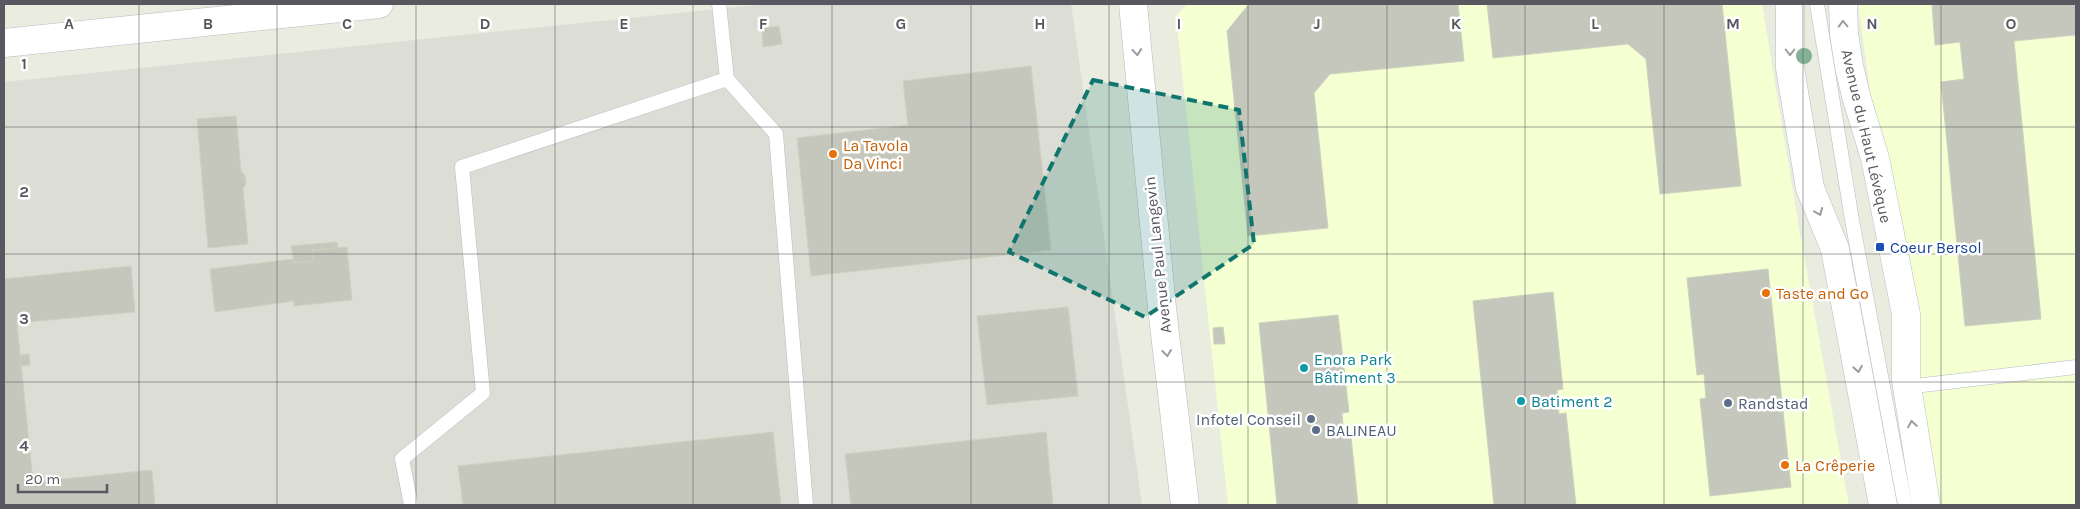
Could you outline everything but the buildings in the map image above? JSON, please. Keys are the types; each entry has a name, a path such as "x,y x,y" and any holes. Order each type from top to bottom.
{"main road":[{"path":"4,43 266,10 379,4"},
{"name":"Avenue Paul Langevin","path":"1133,4 1162,308 1185,505"},
{"path":"1790,4 1790,68 1810,188 1835,249 1883,505"},
{"name":"Avenue du Haut Lévèque","path":"1842,4 1849,66 1875,158 1906,314 1906,387 1926,505"}],"lane":[{"path":"719,4 727,80 776,134 806,505"},
{"name":"Avenue du Haut Lévèque","path":"1817,4 1854,229 1906,505"},
{"path":"411,505 402,459 483,393 462,167 727,80"},
{"path":"1906,387 2076,367"}],"highlighted area":[{"path":"1093,80 1239,110 1254,244 1145,317 1009,252"}],"shaded area":[{"path":"767,4 1071,4 1142,505 4,505 4,82"},
{"path":"1187,4 1762,4 1799,227 1849,505 1228,505 1176,16"},
{"path":"1858,4 2076,4 2076,505 1934,505 1918,437"}],"place":[{"name":"La Tavola Da Vinci","path":"833,154"},
{"name":"Coeur Bersol","path":"1880,247"},
{"name":"Taste and Go","path":"1766,293"},
{"name":"Enora Park Bâtiment 3","path":"1304,368"},
{"name":"Batiment 2","path":"1521,401"},
{"name":"Randstad","path":"1728,403"},
{"name":"Infotel Conseil","path":"1311,419"},
{"name":"BALINEAU","path":"1316,430"},
{"name":"La Crêperie","path":"1785,465"}]}
